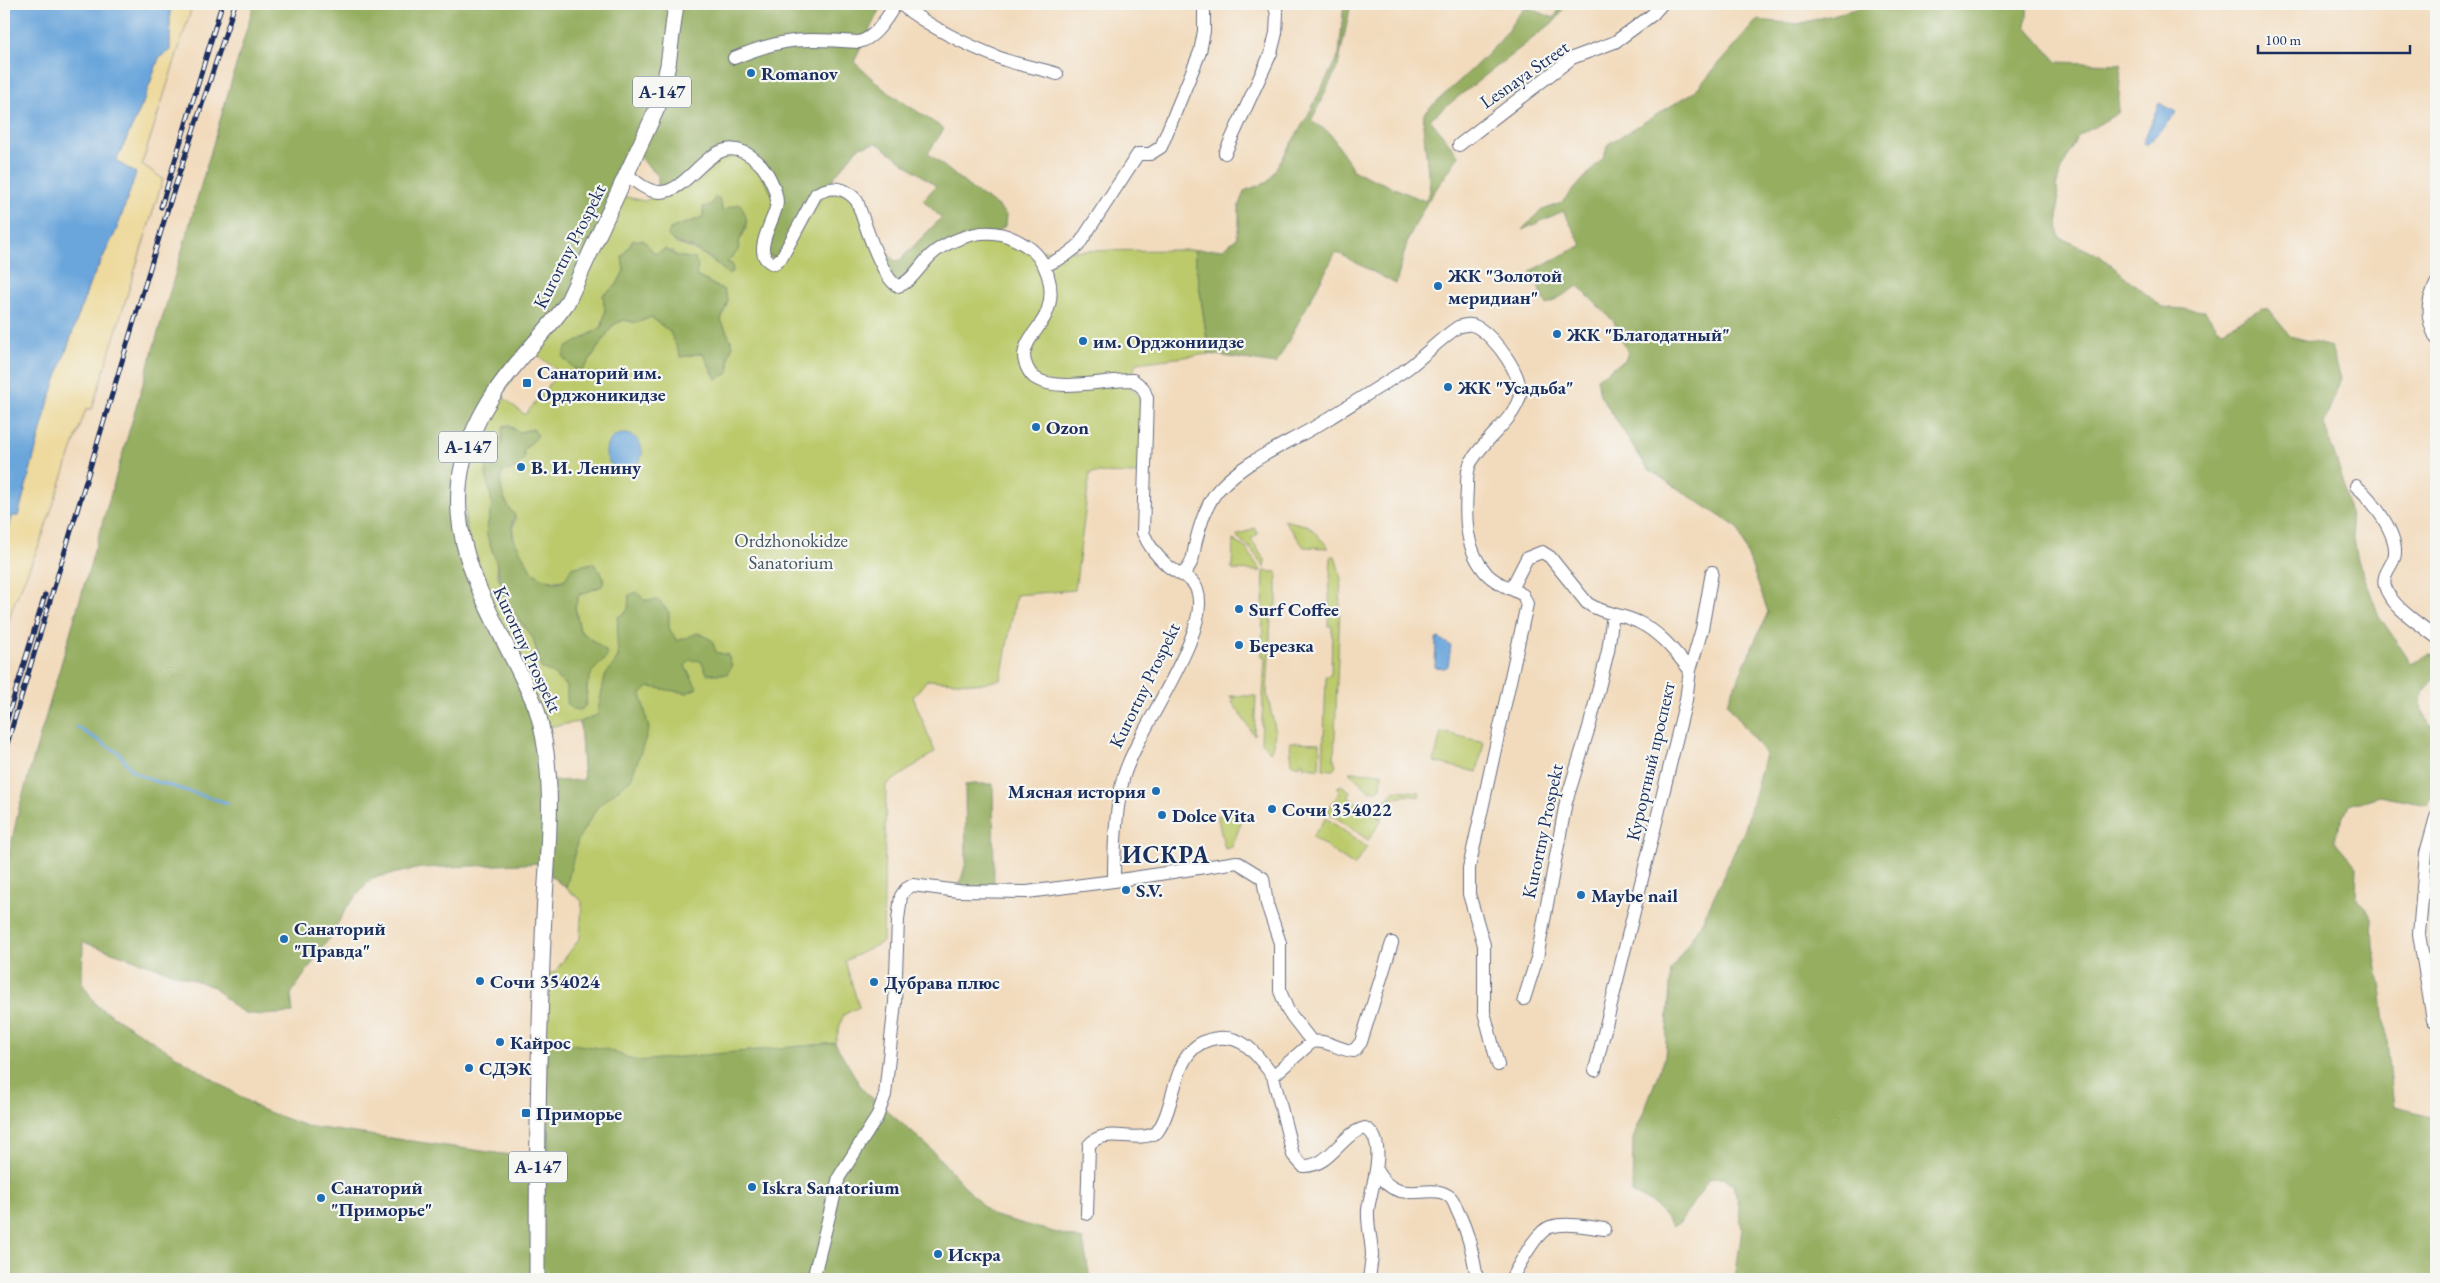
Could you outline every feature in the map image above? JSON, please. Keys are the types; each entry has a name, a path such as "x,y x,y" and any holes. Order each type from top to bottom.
{"main road":[{"name":"Kurortny Prospekt","path":"537,1279 543,938 550,781 543,728 536,707 473,577 461,534 458,503 466,453 477,423 496,391 551,326 567,303 659,104 668,65 676,4"}],"street":[{"path":"734,58 776,43 798,39 859,42 866,40 875,33 896,4"},
{"path":"900,4 943,32 1006,60 1038,67 1057,74"},
{"path":"1045,266 1065,256 1078,246 1138,154 1150,154 1161,146 1167,136 1200,52 1204,4"},
{"path":"1225,152 1271,53 1276,33 1277,14 1274,4"},
{"name":"Lesnaya Street","path":"1459,145 1572,58 1615,42 1652,15 1662,4"},
{"name":"Kurortny Prospekt","path":"627,174 642,186 662,192 678,185 704,161 722,151 738,150 751,155 761,165 776,196 777,204 763,247 763,256 768,262 774,264 782,257 816,194 826,188 835,188 850,194 857,201 878,258 894,285 902,286 932,254 962,237 985,232 997,232 1014,238 1035,251 1045,266 1049,278 1047,313 1026,346 1024,355 1028,369 1035,378 1044,382 1076,384 1133,380 1144,388 1147,398 1143,533 1150,548 1168,566 1197,587 1199,611 1194,633 1146,726 1123,778 1114,843 1114,881"},
{"path":"2436,284 2430,295 2427,311 2436,338"},
{"path":"1182,575 1191,566 1195,556 1196,542 1205,515 1217,492 1233,475 1265,454 1320,424 1409,367 1450,332 1468,324 1477,327 1496,345 1510,364 1520,381 1520,396 1515,408 1470,464 1465,520 1468,538 1481,566 1497,582 1523,595 1526,609 1469,868 1471,902 1484,945 1484,1012 1498,1064"},
{"path":"2356,486 2371,501 2394,540 2394,558 2385,576 2387,590 2395,602 2436,637"},
{"name":"Курортный проспект","path":"1512,588 1527,558 1542,552 1550,557 1587,603 1595,608 1637,621 1654,631 1690,670 1686,700 1595,1070"},
{"path":"1690,670 1702,629 1712,572"},
{"name":"Kurortny Prospekt","path":"1524,999 1537,958 1566,802 1594,708 1608,651 1613,614"},
{"path":"2433,1020 2419,934 2426,854 2436,817"},
{"path":"813,1279 839,1176 878,1117 885,1094 894,1021 901,896 906,889 913,885 958,891 1027,892 1236,862 1263,878 1267,904 1280,943 1280,991 1288,1012 1312,1042"},
{"path":"1273,1076 1312,1042 1324,1042 1350,1051 1358,1047 1362,1042 1392,943"},
{"path":"1087,1214 1089,1145 1097,1138 1104,1136 1144,1137 1157,1132 1182,1063 1191,1050 1209,1039 1223,1038 1244,1042 1273,1076 1293,1155 1303,1166 1316,1165 1357,1130 1365,1128 1373,1131 1376,1138 1376,1170 1368,1210 1372,1256 1369,1279"},
{"path":"1376,1170 1383,1182 1398,1191 1441,1194 1452,1198 1469,1236 1478,1279"},
{"path":"1511,1279 1534,1241 1550,1227 1568,1226 1605,1229"}],"green space":[{"path":"254,4 882,4 854,62 886,91 944,129 928,153 973,190 998,206 1006,215 1005,226 997,233 962,238 898,287 874,239 895,261 900,260 941,218 923,200 936,186 877,143 859,147 835,176 782,258 763,256 777,204 751,156 722,151 658,193 658,176 636,154 566,302 472,438 461,505 481,588 525,675 552,781 584,780 580,722 597,715 605,676 618,658 618,617 628,610 629,595 637,592 644,600 658,600 669,612 669,628 677,641 698,633 712,640 716,652 728,655 732,666 727,674 707,674 701,661 690,660 685,666 697,688 687,693 649,687 641,694 649,729 631,779 599,805 578,839 566,888 551,876 547,863 421,868 372,878 347,907 330,937 291,994 293,1013 261,1015 245,1013 233,1006 214,987 83,942 82,983 97,1006 260,1109 306,1126 538,1159 544,1040 606,1049 637,1061 835,1043 863,1090 929,1147 991,1215 1083,1240 1090,1279 4,1279 4,877 19,808"},
{"path":"1344,4 1351,4 1338,66 1311,121 1330,133 1354,171 1425,201 1430,192 1423,125 1424,113 1502,39 1527,7 1554,18 1562,4 1566,4 1556,20 1430,119 1459,156 1427,202 1408,239 1396,284 1336,252 1276,364 1209,354 1194,250 1223,249 1236,239 1239,226 1239,205 1244,191 1268,182 1307,117 1339,54"},
{"path":"1865,4 2028,4 2026,26 2057,62 2121,64 2118,113 2077,137 2061,170 2057,184 2059,237 2100,256 2162,307 2205,311 2217,328 2223,330 2262,308 2268,309 2290,336 2331,347 2341,378 2324,424 2343,480 2358,560 2379,616 2411,663 2429,654 2436,655 2436,678 2422,693 2421,707 2428,724 2436,727 2436,789 2427,805 2380,796 2349,805 2334,840 2357,867 2356,897 2372,917 2373,947 2382,995 2394,1107 2436,1117 2436,1279 1735,1279 1742,1229 1734,1185 1724,1177 1709,1179 1680,1223 1673,1226 1654,1204 1632,1193 1633,1139 1665,1056 1671,970 1703,920 1745,829 1765,754 1727,703 1768,612 1738,528 1648,469 1600,395 1597,378 1625,360 1628,353 1614,322 1578,286 1547,305 1531,271 1582,245 1563,211 1522,230 1540,211 1561,203 1604,157 1608,144 1694,92 1757,20 1798,24 1859,8"},
{"name":"Ordzhonokidze Sanatorium","path":"737,151 816,194 850,193 890,280 932,255 985,233 1035,251 1194,250 1209,354 1136,363 1129,386 1137,394 1145,415 1146,439 1143,474 1090,473 1075,590 1016,595 1001,679 983,684 927,680 913,697 935,752 886,785 883,942 845,961 859,1007 843,1015 835,1043 840,1066 538,1279 546,972 554,973 580,938 582,901 551,876 584,780 580,722 546,727 481,588 466,541 465,467 497,392 525,415 559,372 530,349 617,195 645,201 705,161","holes":["719,199 723,212 747,227 739,242 738,251 727,262 729,275 705,255 676,244 670,229 703,217 703,211","650,249 655,254 672,251 677,256 695,259 695,276 709,282 728,301 721,320 733,345 729,355 729,373 716,379 703,353 681,357 670,332 651,317 637,323 624,320 613,325 583,370 582,339 602,327 605,311 603,295 616,286 624,271 623,257","509,425 519,432 533,429 538,436 523,451 512,468 503,471 501,477 501,489 516,519 513,526 514,539 531,570 543,579 558,581 567,578 574,568 593,563 604,579 602,586 579,595 575,607 580,631 606,651 602,662 590,675 586,705 552,673 541,668 533,638 520,622 498,577 496,561 486,533 492,503 486,473 488,464 502,444 503,427"]},
{"path":"715,197 719,198 723,212 729,207 740,204 746,219 738,251 727,262 732,264 733,270 729,275 703,253 668,236 670,229 703,217 703,207 711,205"},
{"path":"633,240 643,240 655,254 665,249 677,256 695,259 698,266 696,276 724,290 728,301 721,320 733,345 729,355 729,373 716,379 703,353 681,357 670,332 651,317 637,323 624,320 613,325 583,370 574,369 563,357 566,348 602,327 605,311 603,295 616,286 624,271 622,257"},
{"path":"505,425 519,432 533,429 538,436 523,450 525,457 516,469 503,471 501,476 501,488 505,500 515,515 512,527 513,538 531,570 542,578 557,582 565,579 571,568 593,563 604,579 602,586 579,595 575,607 580,631 606,651 607,657 592,672 587,686 586,705 581,710 573,709 567,704 567,687 552,673 541,668 533,638 505,600 496,561 486,533 492,503 486,473 488,464 502,444 502,431"},
{"path":"1284,520 1309,526 1329,548 1304,547"},
{"path":"1254,528 1258,534 1251,539 1265,560 1265,568 1250,548 1236,536"},
{"path":"1233,540 1246,548 1261,571 1232,570"},
{"path":"1331,556 1335,556 1341,578 1334,760 1336,766 1333,770 1323,769 1326,676 1331,675 1332,626 1328,626"},
{"path":"1264,571 1277,572 1277,603 1271,617 1267,694 1275,729 1274,744 1270,752 1261,741 1265,657 1262,656"},
{"path":"1230,696 1256,696 1254,735 1232,702 1236,698 1230,698"},
{"path":"1441,732 1484,742 1477,772 1434,762"},
{"path":"1290,742 1320,743 1319,769 1303,766 1303,762 1301,762 1300,766 1292,764"},
{"path":"1349,772 1382,773 1381,787 1376,791 1368,790"},
{"path":"993,784 994,891 958,891 966,862 965,785"},
{"path":"1341,785 1351,792 1348,797 1382,820 1368,840 1327,811 1340,792 1336,788"},
{"path":"1394,790 1420,792 1419,797 1408,795 1388,800 1382,819 1369,810 1375,803 1387,799"},
{"path":"1238,810 1241,823 1232,847 1225,849 1217,816"},
{"path":"1326,818 1367,847 1354,866 1312,837"}],"sand":[{"path":"170,4 193,4 142,164 163,179 92,409 86,409 40,543 13,606 4,637 4,538 12,516 18,516 49,400 89,285 117,229 136,173 116,162 143,103 159,58 170,50"}],"water":[{"path":"4,4 170,4 170,50 159,58 143,103 116,161 136,173 117,229 89,285 49,400 18,516 12,516 4,538"},
{"path":"2159,103 2177,112 2147,145 2143,143"},
{"path":"624,434 631,435 637,439 641,445 641,459 637,465 631,469 624,470 617,469 611,465 607,459 606,452 607,445 611,439 617,435"},
{"path":"1439,638 1451,646 1448,666 1445,668 1435,667 1436,639"}],"waterway":[{"path":"77,727 119,753 132,771 151,780 228,803"}],"railway":[{"path":"161,207 222,4"},
{"path":"4,754 168,208 235,4"},
{"path":"4,729 45,595"}],"place":[{"name":"Romanov","path":"751,73"},
{"name":"ЖК \"Золотой меридиан\"","path":"1438,286"},
{"name":"ЖК \"Благодатный\"","path":"1557,334"},
{"name":"им. Орджониидзе","path":"1083,341"},
{"name":"Санаторий им. Орджоникидзе","path":"527,383"},
{"name":"ЖК \"Усадьба\"","path":"1448,387"},
{"name":"Ozon","path":"1036,427"},
{"name":"В. И. Ленину","path":"521,467"},
{"name":"Surf Coffee","path":"1239,609"},
{"name":"Березка","path":"1239,645"},
{"name":"Мясная история","path":"1156,791"},
{"name":"Сочи 354022","path":"1272,809"},
{"name":"Dolce Vita","path":"1162,815"},
{"name":"S.V.","path":"1126,890"},
{"name":"Maybe nail","path":"1581,895"},
{"name":"Санаторий \"Правда\"","path":"284,939"},
{"name":"Сочи 354024","path":"480,981"},
{"name":"Дубрава плюс","path":"874,982"},
{"name":"Кайрос","path":"500,1042"},
{"name":"СДЭК","path":"469,1068"},
{"name":"Приморье","path":"526,1113"},
{"name":"Iskra Sanatorium","path":"752,1187"},
{"name":"Санаторий \"Приморье\"","path":"321,1198"},
{"name":"Искра","path":"938,1254"}],"district":[{"name":"ИСКРА","path":"1166,855"}]}
